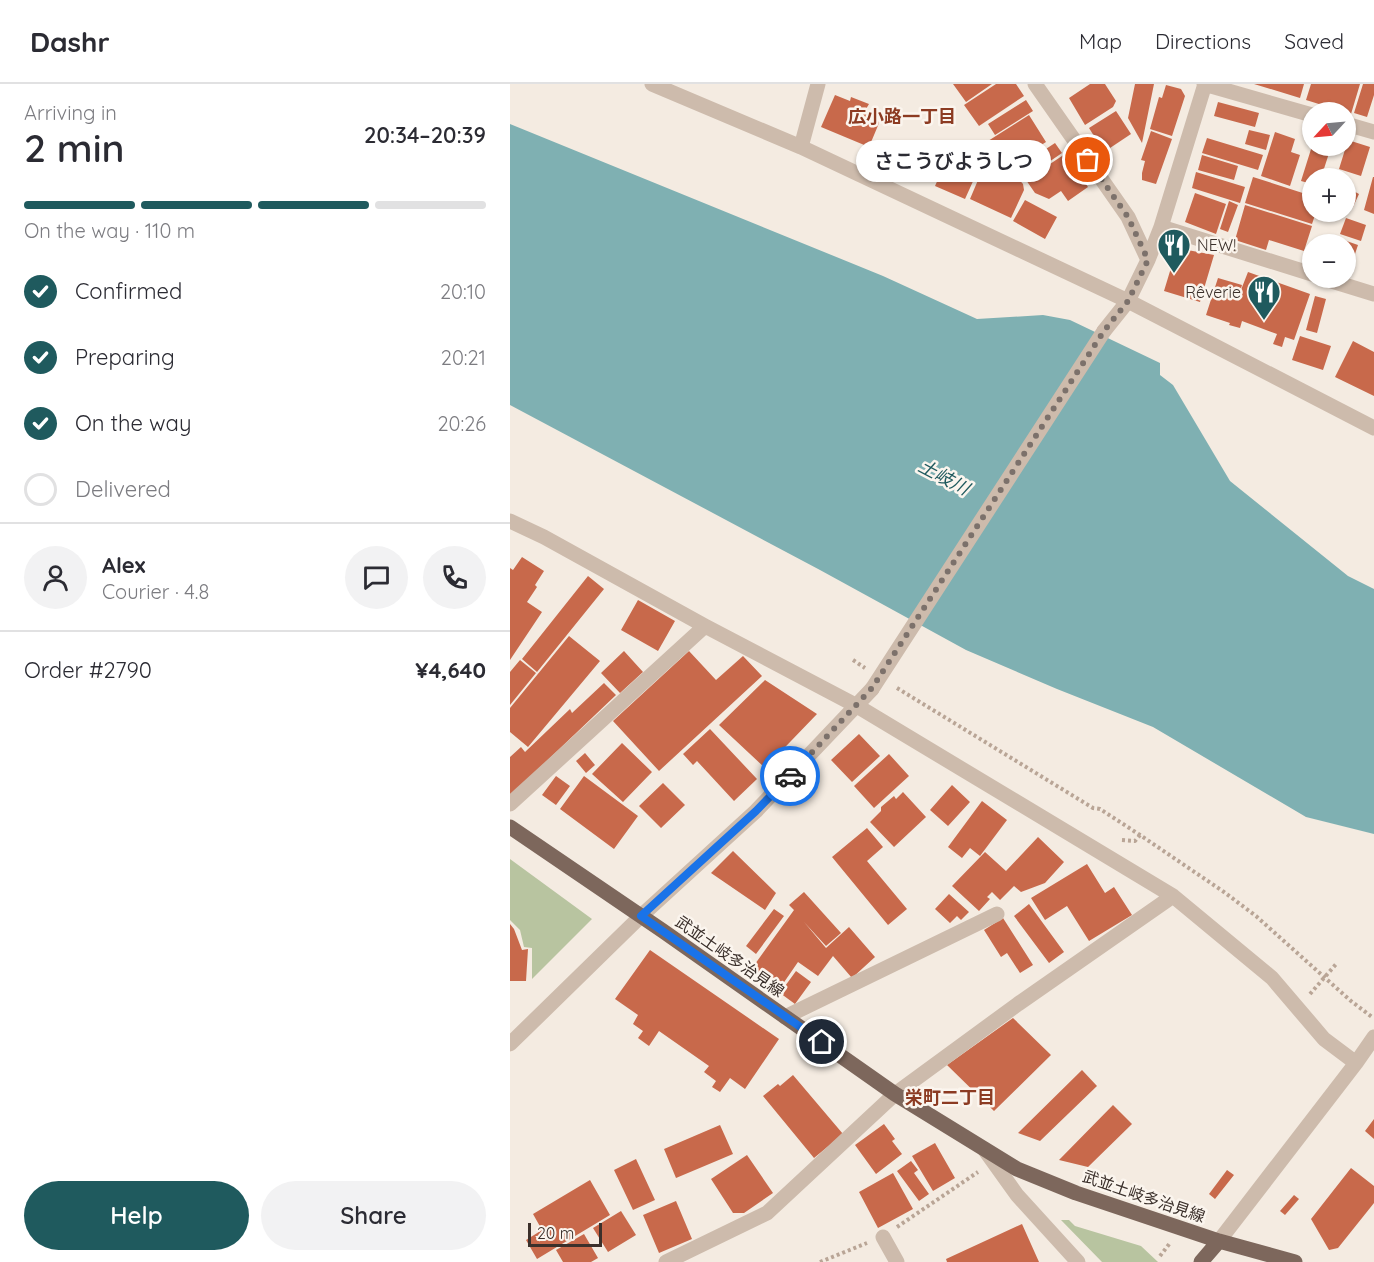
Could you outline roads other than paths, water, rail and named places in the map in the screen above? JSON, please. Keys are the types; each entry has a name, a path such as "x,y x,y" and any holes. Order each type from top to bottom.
{"main road":[{"name":"武並土岐多治見線","path":"510,827 895,1094 1017,1169 1076,1193 1219,1241 1295,1262"},
{"path":"1201,1262 1219,1241"}],"street":[{"path":"652,84 801,147 1128,301 1374,428"},
{"path":"801,147 818,84"},
{"path":"1035,84 1128,217 1148,260"},
{"path":"510,1044 641,916 756,811 872,688 1104,331 1128,301 1161,227 1204,84 1302,112"},
{"path":"1356,127 1374,132"},
{"path":"1161,227 1302,271"},
{"path":"1354,288 1374,294"},
{"path":"510,521 544,537 856,706 1173,896 1272,978 1324,1039 1356,1063"},
{"path":"510,804 705,626"},
{"path":"666,1262 767,1213 895,1094 1173,896"},
{"path":"785,1017 997,915"},
{"path":"1219,1241 1372,1039"},
{"path":"984,1149 1017,1195 1078,1262"},
{"path":"883,1237 897,1258"}],"water":[{"name":"土岐川","path":"510,124 883,276 977,319 1043,315 1070,320 1160,363 1160,375 1173,385 1230,481 1348,576 1374,589 1374,834 1306,817 1153,727 966,650 510,405"}],"place":[{"name":"さこうびようしつ","path":"1088,160"},
{"name":"NEW!","path":"1174,274"},
{"name":"Rêverie","path":"1264,321"}],"district":[{"name":"広小路一丁目","path":"902,116"},
{"name":"栄町二丁目","path":"950,1097"}]}
